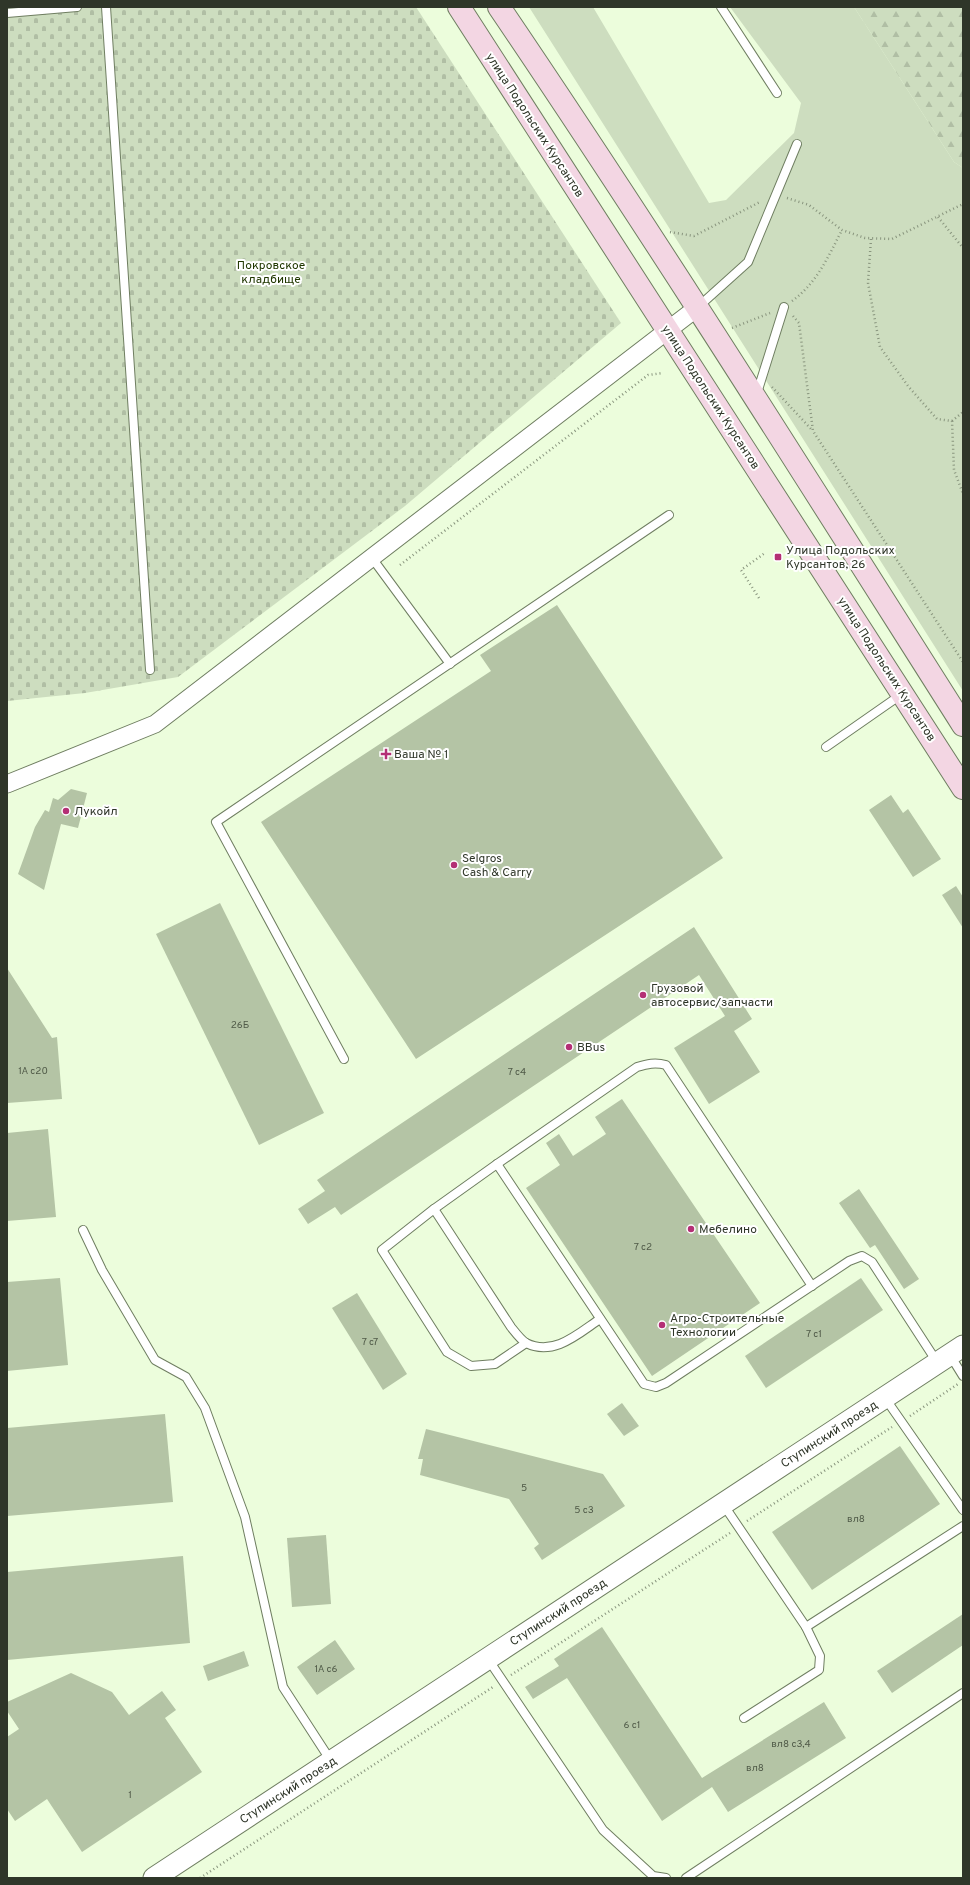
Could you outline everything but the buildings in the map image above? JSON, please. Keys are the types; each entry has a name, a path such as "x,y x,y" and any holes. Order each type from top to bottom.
{"main road":[{"name":"улица Подольских Курсантов","path":"459,7 542,133 963,788"},
{"path":"499,7 608,168 698,307 963,725"}],"street":[{"path":"7,784 155,724 698,307"},
{"name":"Ступинский проезд","path":"154,1878 950,1354"}],"lane":[{"path":"7,13 77,7"},
{"path":"106,7 150,670"},
{"path":"721,7 777,93"},
{"path":"698,307 748,262 797,144"},
{"path":"755,398 784,308"},
{"path":"344,1059 216,822 669,515"},
{"path":"372,558 450,664"},
{"path":"826,747 903,694"},
{"path":"526,1343 495,1364 471,1366 447,1352 382,1250 434,1209 637,1067 658,1063 666,1065 812,1286"},
{"path":"497,1164 644,1384 656,1387 666,1383 849,1261 862,1256 872,1262 950,1354 963,1376"},
{"path":"434,1209 511,1327 526,1343 544,1347 562,1344 600,1319"},
{"path":"83,1230 102,1270 155,1360 186,1377 205,1408 245,1517 283,1687 331,1762"},
{"path":"884,1398 963,1510"},
{"path":"722,1504 806,1627 820,1656 819,1670 744,1718"},
{"path":"806,1627 963,1526"},
{"path":"488,1658 603,1830 653,1876 666,1878"},
{"path":"686,1878 963,1693"}],"path":[{"path":"663,230 694,236 776,194 809,205 842,230 865,238 892,239 963,204"},
{"path":"938,217 963,248"},
{"path":"731,328 784,308 805,292 819,273 842,230"},
{"path":"871,239 868,283 880,347 908,386 937,419 952,421 963,412"},
{"path":"784,308 799,323 813,431"},
{"path":"400,566 648,375 663,373"},
{"path":"762,377 813,431 963,662"},
{"path":"952,421 954,470 963,494"},
{"path":"759,598 741,570 765,553"},
{"path":"200,1878 963,1381"}],"green space":[{"name":"Покровское кладбище","path":"7,7 416,7 621,323 405,506 178,677 85,693 7,701"},
{"path":"529,7 593,7 709,203 726,200 794,133 801,103 730,7 854,7 954,162 963,168 963,691"},
{"path":"854,7 963,7 963,168 954,162"}],"place":[{"name":"Улица Подольских Курсантов, 26","path":"778,557"},
{"name":"Ваша № 1","path":"386,754"},
{"name":"Лукойл","path":"66,811"},
{"name":"Selgros Cash & Carry","path":"454,865"},
{"name":"Грузовой автосервис/запчасти","path":"643,995"},
{"name":"BBus","path":"569,1047"},
{"name":"Мебелино","path":"691,1229"},
{"name":"Агро-Строительные Технологии","path":"662,1325"}]}
